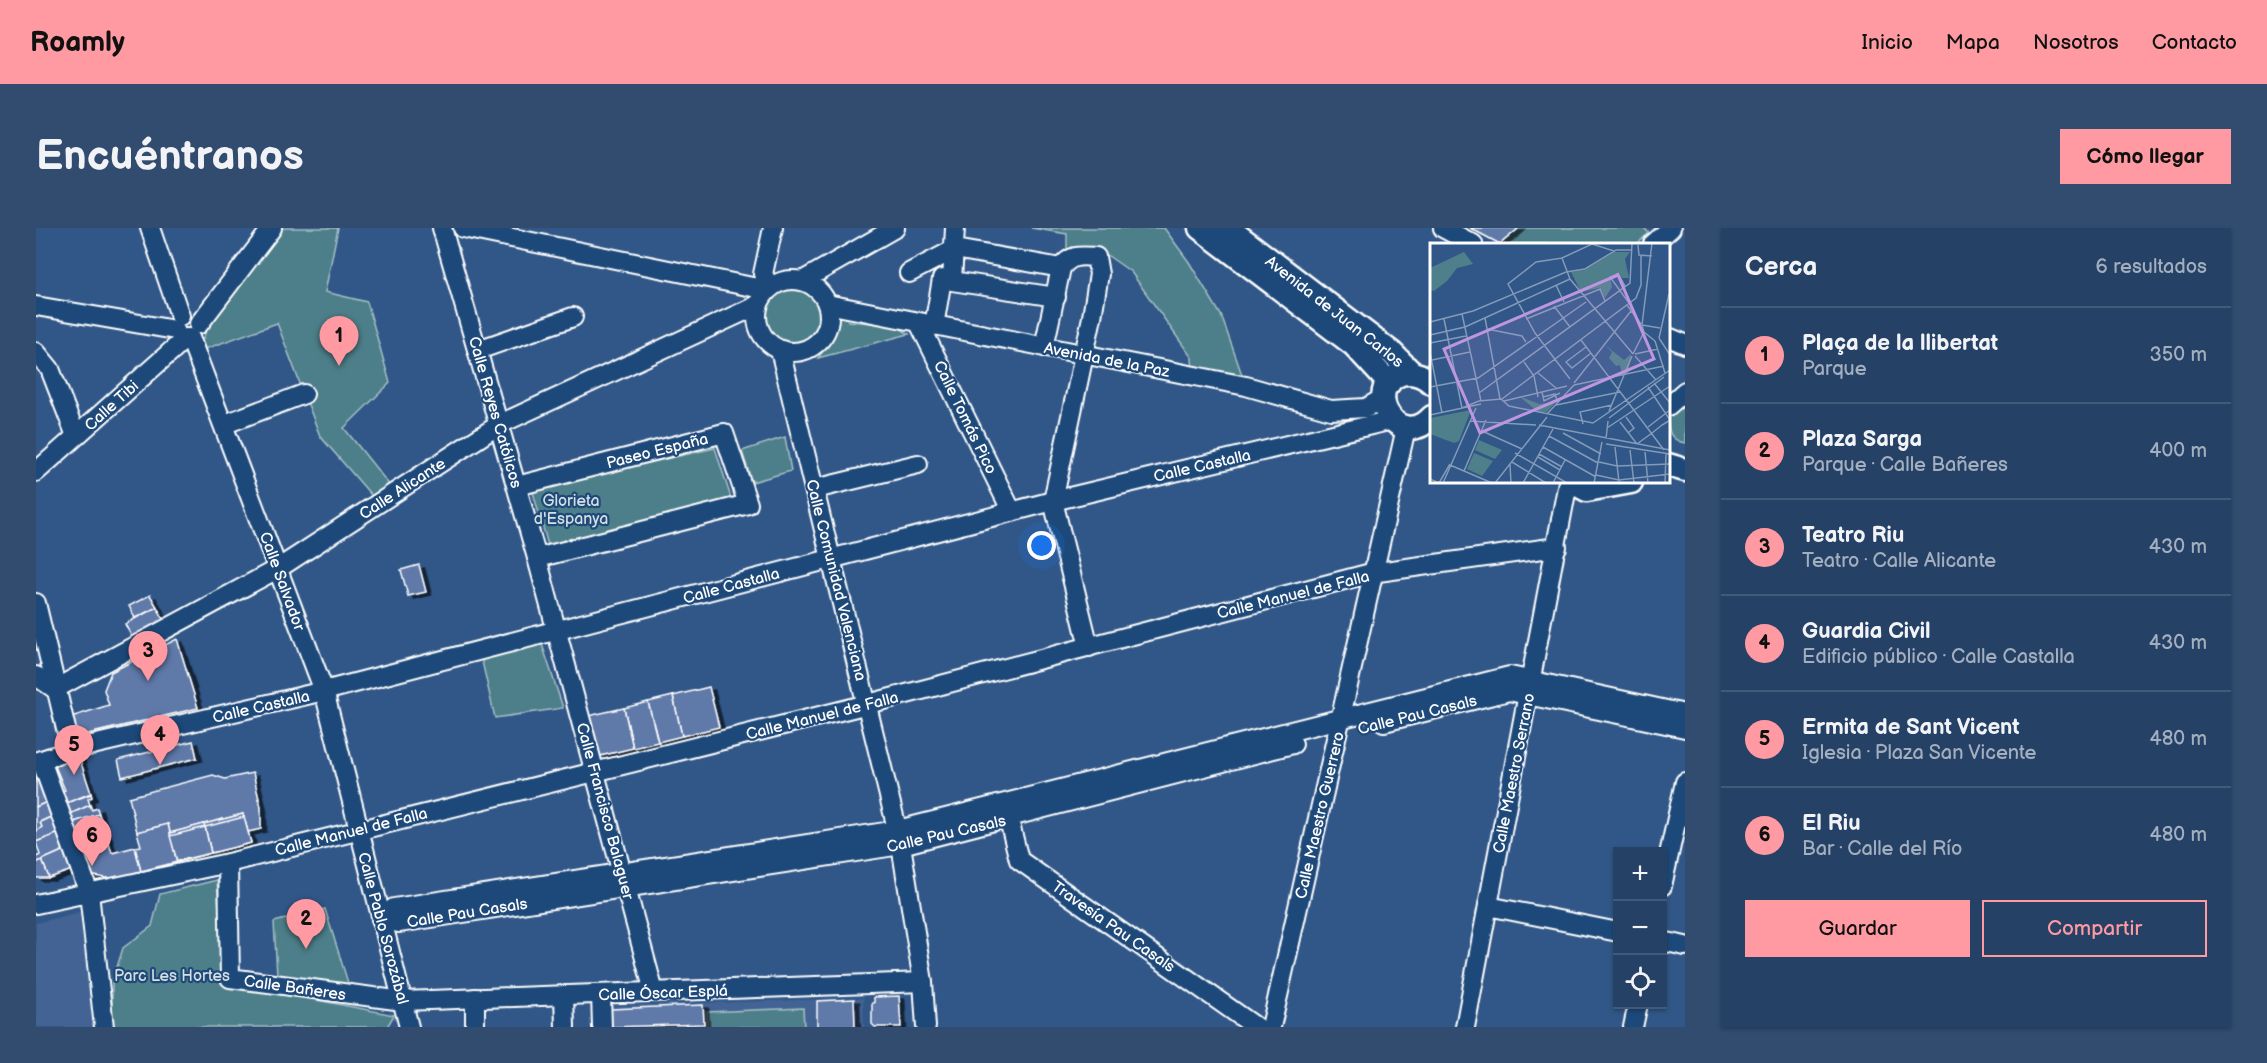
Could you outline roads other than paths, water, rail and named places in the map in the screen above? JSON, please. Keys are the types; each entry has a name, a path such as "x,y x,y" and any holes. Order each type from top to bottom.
{"main road":[{"name":"Avenida de Juan Carlos","path":"1200,228 1353,345 1386,390"},
{"name":"Avenida de Juan Carlos","path":"1228,228 1422,378"},
{"path":"1418,422 1384,406 1386,390 1396,377 1422,378"},
{"path":"1670,466 1685,470"},
{"path":"1670,480 1685,482"},
{"path":"1576,484 1604,483"}],"street":[{"name":"Calle Salvador","path":"150,228 186,329 225,424 324,691 358,829"},
{"name":"Calle Tibi","path":"36,472 186,329 272,228"},
{"name":"Calle Reyes Católicos","path":"442,228 500,424 557,630"},
{"path":"463,228 765,294 790,279 802,281 821,293 827,304 827,324 819,341 797,352 780,350 769,344 761,334 757,322 765,294 763,274 773,228"},
{"path":"802,281 895,228"},
{"path":"954,228 952,281 1056,297"},
{"path":"1443,228 1471,243"},
{"path":"909,273 955,249 1061,268"},
{"path":"1044,347 1061,268 1067,260 1075,256 1096,257 1099,274 1092,317 1082,355 1053,501 1089,647"},
{"path":"927,324 942,279"},
{"name":"Calle Alicante","path":"56,689 279,568 500,424 765,294"},
{"name":"Avenida de la Paz","path":"827,304 1246,387 1331,410 1366,408 1386,390"},
{"path":"36,306 186,329"},
{"path":"478,350 573,317"},
{"name":"Calle Tomás Pico","path":"927,324 1012,512"},
{"path":"1670,339 1685,344"},
{"name":"Calle Comunidad Valenciana","path":"780,350 899,838 923,982 926,1027"},
{"path":"36,352 50,369 76,436"},
{"path":"1670,404 1685,391"},
{"path":"225,424 304,394"},
{"name":"Calle Castalla","path":"39,761 71,750 324,691 1053,501 1418,422"},
{"name":"Calle Maestro Guerrero","path":"1271,1027 1371,573 1418,422"},
{"name":"Paseo España","path":"517,486 724,434 748,504 537,558"},
{"path":"815,489 918,464"},
{"name":"Calle Maestro Serrano","path":"1465,1027 1562,519 1576,484"},
{"name":"Calle Manuel de Falla","path":"36,904 228,862 868,704 1371,573 1557,547"},
{"path":"36,603 71,750"},
{"name":"Calle Francisco Balaguer","path":"557,630 654,992"},
{"path":"36,676 56,689"},
{"path":"1529,688 1685,714"},
{"path":"1529,688 1685,729"},
{"name":"Calle Pau Casals","path":"381,918 399,923 623,879 899,838 1339,726 1529,688"},
{"path":"39,761 89,893 104,1027"},
{"path":"1667,863 1685,782"},
{"name":"Travesía Pau Casals","path":"1006,811 1019,860 1256,1027"},
{"name":"Calle Pablo Sorozábal","path":"358,829 409,1027"},
{"name":"Calle Bañeres","path":"228,862 230,978 403,1002"},
{"path":"1488,906 1613,931"},
{"path":"1667,942 1685,946"},
{"name":"Calle Óscar Esplá","path":"403,1002 923,982"},
{"path":"601,994 602,1027"},
{"path":"564,995 565,1027"},
{"path":"475,998 476,1027"},
{"path":"1633,1027 1637,1009"}],"place":[{"name":"Plaça de la llibertat","path":"339,366"},
{"name":"Teatro Riu","path":"148,681"},
{"name":"Guardia Civil","path":"160,765"},
{"name":"Ermita de Sant Vicent","path":"74,775"},
{"name":"El Riu","path":"92,866"},
{"name":"Plaza Sarga","path":"306,949"}],"park label":[{"name":"Glorieta d'Espanya","path":"571,509"},
{"name":"Parc Les Hortes","path":"172,975"}]}
